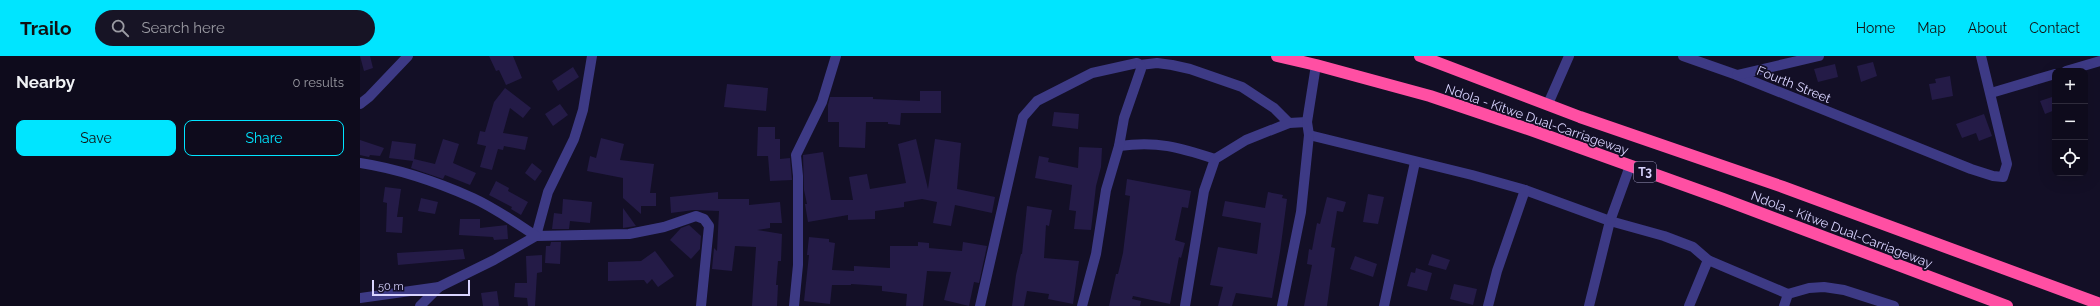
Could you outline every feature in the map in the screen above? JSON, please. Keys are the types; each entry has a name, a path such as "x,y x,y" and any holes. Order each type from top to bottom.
{"highway":[{"name":"Ndola - Kitwe Dual-Carriageway","path":"1278,56 1430,96 1531,130 1730,201 2002,305"},
{"name":"Ndola - Kitwe Dual-Carriageway","path":"1420,56 1548,104 1938,243 2100,304"}],"street":[{"path":"360,104 369,97 408,56"},
{"path":"536,236 548,192 574,139 584,110 592,56"},
{"path":"794,306 798,266 798,176 796,155 820,106 836,56"},
{"path":"1548,104 1569,56"},
{"name":"Fourth Street","path":"1683,56 1737,75 1971,169 1993,176 2003,177 2007,164 1991,93"},
{"path":"1737,75 1819,56"},
{"path":"1981,56 1991,93 2052,75"},
{"path":"2076,68 2100,61"},
{"path":"980,306 1023,117 1037,101 1092,73 1137,63 1140,65 1157,63 1190,69 1242,87 1274,108 1289,124"},
{"path":"1082,306 1096,254 1106,190 1119,146 1124,118 1141,69 1140,65"},
{"path":"1282,306 1301,212 1309,135 1307,122 1316,65"},
{"path":"1185,306 1204,191 1215,159 1246,140 1289,124 1307,122"},
{"path":"1309,135 1525,190 1610,221 1693,246 1708,260 1788,294 1809,288 1824,287 1844,290 1891,306"},
{"path":"1119,146 1153,143 1173,146 1215,159"},
{"path":"360,162 387,167 413,175 474,198 536,236"},
{"path":"1384,306 1415,162"},
{"path":"1589,306 1610,221 1630,166"},
{"path":"1488,306 1525,190"},
{"path":"360,298 439,287 494,260 536,236 629,234 664,227 696,216 704,219 709,226 701,306"},
{"path":"1689,306 1708,260"},
{"path":"420,306 439,287"},
{"path":"1784,306 1788,294"}],"building":[{"path":"360,56 370,56 373,68 364,71"},
{"path":"489,56 513,56 522,78 506,85 499,70 496,71"},
{"path":"1873,62 1877,76 1861,82 1857,66"},
{"path":"1835,64 1838,77 1818,82 1814,69"},
{"path":"573,67 579,77 558,91 552,81"},
{"path":"1950,76 1953,96 1932,100 1929,84 1936,83 1935,79"},
{"path":"727,84 768,88 766,111 724,107"},
{"path":"505,88 531,108 523,118 510,108 503,133 528,137 525,150 504,146 503,150 498,149 492,170 480,167 486,146 477,144 480,131 485,132 494,102"},
{"path":"920,91 941,91 941,113 901,113 900,125 888,124 888,122 866,122 865,148 839,147 839,122 828,122 828,105 830,97 873,97 873,99 920,101"},
{"path":"2052,97 2052,111 2045,114 2040,101"},
{"path":"560,104 568,115 553,126 545,114"},
{"path":"1054,112 1079,114 1078,129 1052,126"},
{"path":"1984,114 1992,136 1979,141 1976,133 1962,138 1956,124"},
{"path":"758,127 775,127 775,139 780,139 780,159 790,158 792,180 770,181 768,156 757,156"},
{"path":"601,138 624,144 620,160 654,164 650,193 656,193 656,206 641,206 641,214 623,198 623,178 587,171 590,156 596,158"},
{"path":"443,139 459,144 453,163 476,173 470,185 445,175 443,179 411,168 413,161 389,158 392,141 416,144 414,159 435,164"},
{"path":"916,139 928,189 935,139 961,143 957,189 995,197 992,213 955,205 951,226 933,223 937,202 922,199 904,202 904,207 875,211 875,219 848,220 848,215 808,222 805,204 807,204 804,190 803,155 823,152 831,200 853,200 849,177 867,174 870,189 906,183 898,144"},
{"path":"360,140 384,148 380,156 370,155 369,157 360,155"},
{"path":"1079,147 1102,148 1101,167 1096,186 1091,230 1074,229 1076,211 1069,210 1072,185 1035,178 1039,156 1049,158 1048,162 1078,168"},
{"path":"532,163 542,171 535,181 525,173"},
{"path":"1127,179 1191,191 1188,208 1182,207 1175,240 1185,243 1181,258 1179,257 1170,304 1133,296 1132,299 1141,301 1140,306 1109,306 1116,274 1118,274 1123,253 1130,196 1125,195"},
{"path":"496,181 509,188 508,191 528,202 521,215 511,209 512,207 489,195"},
{"path":"385,187 401,189 397,217 403,217 402,233 386,232 387,203 383,202"},
{"path":"718,192 718,199 749,199 749,205 780,202 782,223 770,223 770,228 757,230 782,234 781,261 778,261 776,285 778,285 777,306 752,306 756,247 735,246 732,271 712,269 714,248 717,251 719,211 694,210 671,213 670,197"},
{"path":"1268,192 1283,195 1282,198 1287,199 1272,298 1236,293 1232,306 1218,306 1223,287 1210,285 1218,247 1257,254 1261,223 1222,216 1225,201 1265,208"},
{"path":"1368,194 1384,197 1378,224 1363,222"},
{"path":"1327,197 1346,202 1343,212 1337,211 1331,247 1335,248 1327,306 1304,306 1312,265 1307,264 1309,249 1312,250 1317,223 1320,224"},
{"path":"421,198 438,202 435,214 418,211"},
{"path":"563,199 592,202 590,223 570,221 569,229 552,229 554,213 562,214"},
{"path":"1027,206 1052,210 1049,226 1046,225 1044,258 1079,261 1073,304 1048,299 1049,294 1027,291 1024,306 1012,306 1016,275 1022,254"},
{"path":"623,208 636,226 623,228"},
{"path":"460,219 480,219 480,228 507,225 508,239 494,240 493,237 459,235"},
{"path":"689,225 701,236 700,249 691,259 670,240 681,228"},
{"path":"809,237 829,239 829,242 835,243 832,270 854,271 854,266 890,268 890,246 918,246 918,242 929,243 929,248 962,251 963,242 987,246 979,283 974,282 969,306 944,300 951,272 927,271 923,306 906,306 907,294 882,291 882,286 851,284 832,285 830,304 804,301 809,255 807,255"},
{"path":"551,242 561,242 560,264 545,263 546,246 550,246"},
{"path":"463,249 465,259 398,265 397,253"},
{"path":"655,251 674,276 658,287 652,279 647,284 644,280 608,281 608,262 641,261"},
{"path":"1432,254 1450,260 1446,270 1428,265"},
{"path":"542,255 542,272 537,273 535,306 528,306 527,298 514,297 515,283 527,283 526,256"},
{"path":"1355,256 1377,264 1373,277 1350,269"},
{"path":"1416,268 1432,273 1427,291 1407,286 1411,272 1415,273"},
{"path":"1454,284 1477,289 1473,305 1450,299"},
{"path":"497,291 499,306 483,306 481,293"}]}
